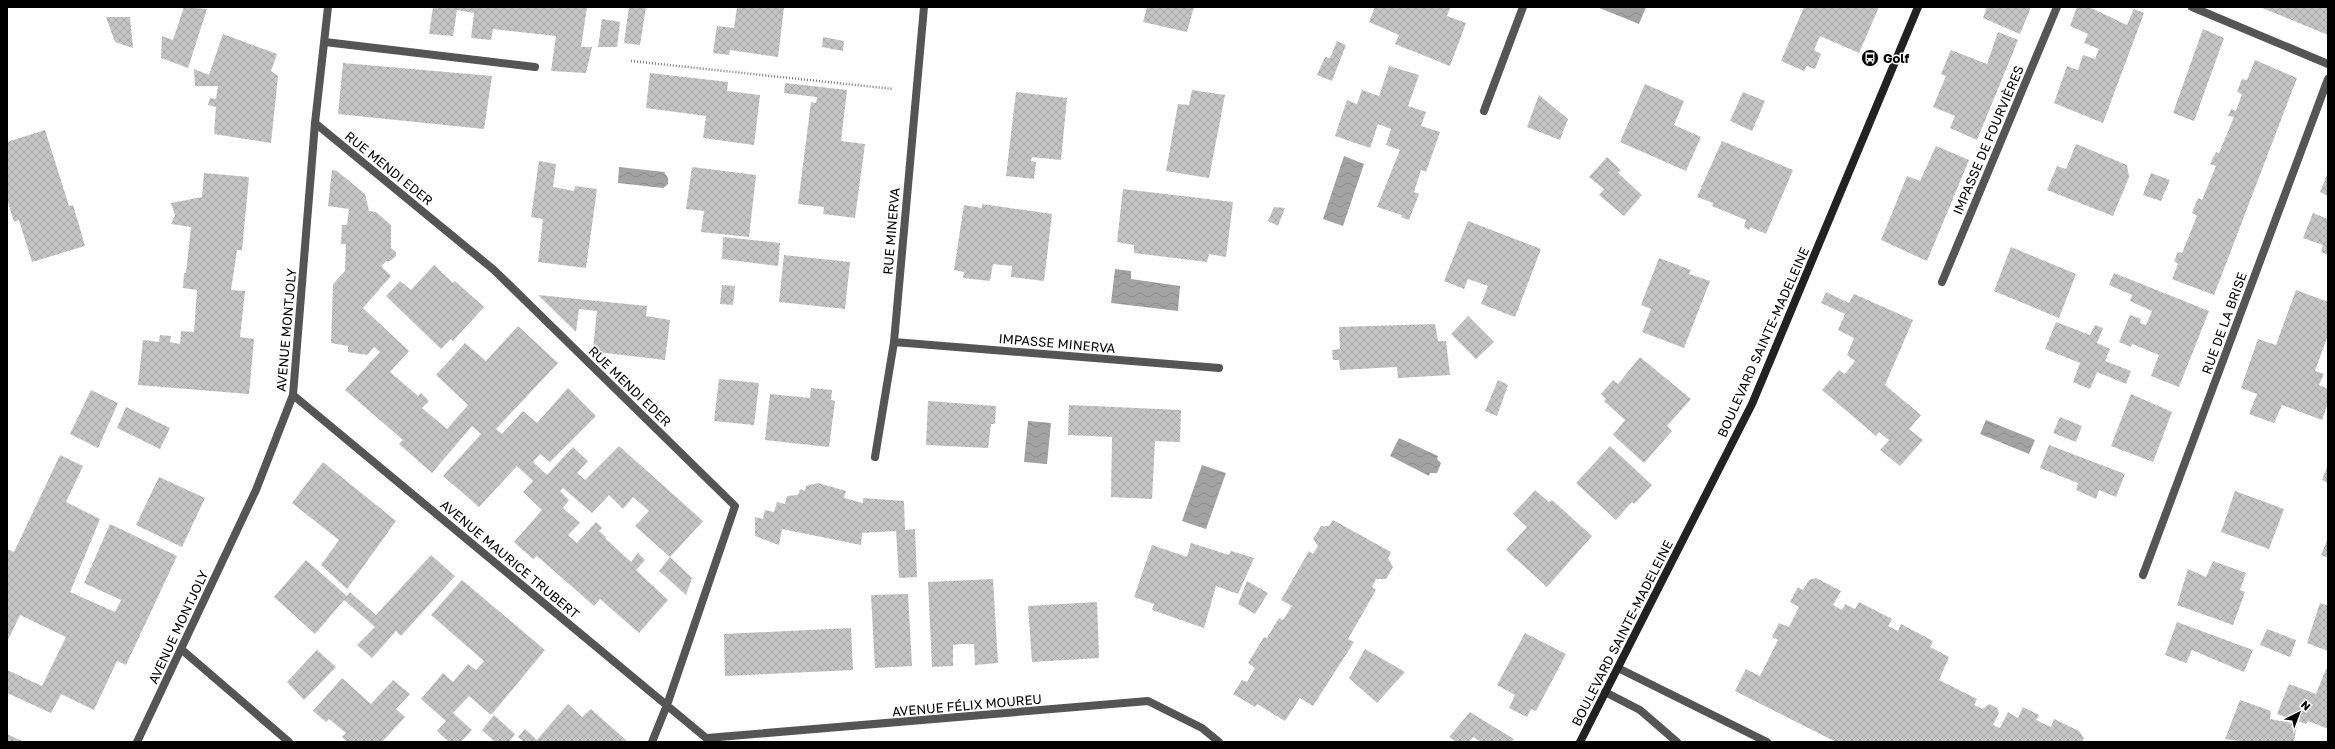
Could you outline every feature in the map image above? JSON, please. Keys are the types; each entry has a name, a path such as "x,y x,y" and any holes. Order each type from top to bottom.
{"street":[{"name":"AVENUE MONTJOLY","path":"137,742 256,490 293,395 315,123 328,7"},
{"name":"RUE MINERVA","path":"875,457 894,342 924,7"},
{"path":"1484,111 1523,7"},
{"name":"BOULEVARD SAINTE-MADELEINE","path":"1580,742 1752,404 1918,7"},
{"name":"IMPASSE DE FOURVIÈRES","path":"1942,282 2057,7"},
{"path":"2192,7 2328,64"},
{"path":"325,42 535,67"},
{"name":"RUE DE LA BRISE","path":"2144,575 2328,79"},
{"name":"RUE MENDI EDER","path":"315,123 494,270 735,506 667,706 652,742"},
{"name":"IMPASSE MINERVA","path":"894,342 1220,368"},
{"name":"AVENUE MAURICE TRUBERT","path":"293,395 709,740"},
{"path":"181,649 289,742"},
{"path":"1618,668 1767,742"},
{"path":"1605,692 1640,710 1677,742"},
{"name":"AVENUE FÉLIX MOUREU","path":"709,740 1148,701 1202,728 1219,742"}],"path":[{"path":"631,61 916,92"}],"water":[{"path":"1597,7 1646,7 1639,24"},
{"path":"1344,156 1364,164 1343,226 1323,219"},
{"path":"619,167 664,172 668,178 668,184 663,188 618,183"},
{"path":"1115,269 1131,271 1131,279 1180,286 1178,311 1111,303"},
{"path":"1986,420 2035,440 2029,454 1980,434"},
{"path":"1028,421 1051,423 1047,464 1024,462"},
{"path":"1399,438 1438,456 1437,459 1441,463 1437,473 1430,473 1429,476 1390,456"},
{"path":"1202,465 1226,473 1206,529 1182,521"}],"building":[{"path":"184,7 207,9 188,68 161,58 162,36 173,40"},
{"path":"433,7 587,7 581,47 592,47 586,73 551,71 556,36 493,29 491,40 471,38 474,13 457,10 453,36 429,34"},
{"path":"629,7 646,7 640,45 624,43"},
{"path":"737,7 784,7 778,57 730,50 729,55 713,53 717,26 734,28"},
{"path":"1147,7 1194,7 1187,32 1143,22"},
{"path":"1375,7 1450,8 1447,16 1466,23 1450,66 1395,44 1399,35 1369,22"},
{"path":"1804,7 1879,7 1859,53 1820,36 1814,50 1821,54 1815,69 1807,66 1804,71 1781,61"},
{"path":"1987,7 2031,7 2020,34 1983,18"},
{"path":"2077,7 2089,7 2127,25 2134,9 2144,13 2103,123 2054,103 2067,66 2078,70 2083,55 2095,59 2099,49 2084,43 2088,34 2070,26"},
{"path":"2260,7 2328,7 2328,35"},
{"path":"106,17 130,17 133,48 115,42"},
{"path":"602,19 620,22 617,47 598,47"},
{"path":"2203,29 2224,38 2194,121 2173,113"},
{"path":"1998,32 2018,40 1977,140 1950,128 1955,116 1933,107 1946,76 1941,74 1951,50 1987,64"},
{"path":"223,34 277,54 271,71 278,76 271,143 214,134 216,107 208,105 210,98 216,99 218,86 195,86 194,69 209,75"},
{"path":"823,37 844,41 843,51 822,47"},
{"path":"1337,41 1346,45 1332,81 1317,75 1325,57 1330,58"},
{"path":"2255,60 2297,78 2214,295 2172,279 2178,264 2174,261 2178,252 2182,253 2197,216 2192,213 2198,198 2202,200 2216,166 2210,164 2216,152 2219,153 2234,117 2228,116 2231,109 2236,111 2242,94 2237,92 2242,79 2247,80"},
{"path":"343,63 492,76 484,129 338,114"},
{"path":"1389,66 1419,75 1408,106 1426,112 1421,126 1440,132 1426,172 1421,170 1414,192 1419,194 1409,220 1401,217 1402,215 1377,207 1400,150 1386,145 1391,129 1378,124 1370,148 1335,136 1347,100 1357,104 1362,90 1379,96"},
{"path":"650,73 728,82 727,91 760,95 754,145 703,138 706,116 646,108"},
{"path":"785,83 847,90 841,141 865,144 855,218 823,214 824,207 798,204 811,102 816,103 817,97 784,93"},
{"path":"1645,84 1684,101 1674,125 1701,137 1686,171 1620,142"},
{"path":"1192,90 1225,95 1209,178 1166,171 1178,104 1189,105"},
{"path":"1016,92 1067,98 1061,160 1032,157 1031,161 1036,162 1034,179 1006,176"},
{"path":"1743,92 1765,101 1752,131 1730,121"},
{"path":"1539,95 1568,119 1560,140 1527,127"},
{"path":"45,130 69,206 73,205 85,246 32,262 19,220 14,222 7,199 7,142"},
{"path":"1722,141 1793,170 1766,234 1750,227 1749,230 1744,227 1746,220 1712,206 1713,203 1697,197"},
{"path":"2076,144 2127,165 2129,177 2113,216 2047,190 2057,166 2066,169"},
{"path":"1936,146 1969,160 1927,261 1881,240 1907,176 1920,181"},
{"path":"1607,157 1621,170 1618,173 1642,195 1624,216 1599,195 1604,189 1589,177"},
{"path":"539,161 556,164 553,187 574,191 575,186 597,189 586,268 538,262 543,219 531,217"},
{"path":"692,167 756,175 749,237 701,232 704,211 686,209"},
{"path":"332,170 337,171 365,194 369,211 376,212 391,225 391,248 396,252 396,256 381,266 391,276 363,308 409,351 390,372 418,396 421,393 429,401 422,408 447,429 468,405 436,375 465,343 486,361 518,326 558,363 496,429 502,434 523,411 537,423 568,388 596,416 550,462 540,454 533,462 547,475 573,447 588,461 577,473 585,480 619,446 703,521 670,557 635,526 649,511 633,497 623,509 609,495 592,513 563,488 560,491 569,500 563,508 580,523 568,535 577,543 596,522 602,528 599,531 606,537 605,538 631,562 638,553 645,560 636,570 668,600 639,633 600,599 594,606 537,556 533,559 514,542 542,510 523,492 533,481 517,466 479,507 443,476 481,434 472,426 432,473 399,444 403,440 345,390 380,352 374,347 367,355 348,352 348,346 331,343 333,284 345,271 346,244 341,244 342,225 347,225 349,209 328,206"},
{"path":"2328,172 2328,196 2320,192"},
{"path":"204,173 249,177 242,250 237,250 231,290 245,291 240,337 254,339 249,394 138,385 143,340 159,342 160,335 171,336 170,342 180,344 181,331 194,332 197,290 183,288 191,227 171,224 175,215 171,203 202,197"},
{"path":"2151,173 2170,180 2161,201 2143,195"},
{"path":"1123,189 1233,202 1226,257 1209,254 1207,262 1134,253 1134,245 1117,242"},
{"path":"982,204 1052,214 1044,281 1011,277 1012,266 993,264 990,281 963,278 964,272 954,270 964,205 982,208"},
{"path":"1274,207 1285,208 1278,226 1268,221"},
{"path":"2313,213 2328,219 2328,255 2321,252 2323,245 2303,238"},
{"path":"1468,221 1541,249 1515,317 1481,304 1488,286 1468,279 1464,289 1444,281"},
{"path":"723,237 780,243 778,266 722,259"},
{"path":"2011,247 2076,274 2059,318 1994,291"},
{"path":"784,255 850,262 845,309 779,302"},
{"path":"1659,258 1691,270 1689,274 1710,281 1684,348 1642,332 1651,309 1641,305"},
{"path":"434,265 453,283 455,281 484,307 453,341 451,339 441,349 386,296 400,281 411,290"},
{"path":"2114,273 2209,311 2179,387 2151,376 2159,355 2132,344 2131,347 2119,342 2130,315 2141,319 2140,323 2146,325 2152,311 2130,301 2132,295 2109,285"},
{"path":"722,285 735,286 733,305 720,304"},
{"path":"2296,290 2328,302 2328,335 2315,371 2324,374 2319,385 2328,389 2328,403 2322,420 2282,405 2274,423 2249,414 2257,394 2241,388 2258,339 2276,345"},
{"path":"1826,292 1849,303 1854,294 1913,320 1885,385 1921,415 1909,429 1923,440 1900,466 1880,450 1889,440 1879,432 1876,436 1822,390 1839,370 1845,374 1855,361 1847,355 1854,338 1838,330 1845,314 1821,303"},
{"path":"538,295 647,306 646,316 670,320 665,360 597,352 593,348 597,311 579,309 576,332"},
{"path":"1468,316 1494,342 1476,359 1451,334"},
{"path":"2056,322 2090,335 2095,325 2103,328 2097,343 2110,349 2105,361 2131,371 2126,384 2097,372 2090,389 2073,382 2080,363 2045,349"},
{"path":"1435,324 1438,341 1446,341 1450,375 1398,378 1397,367 1340,370 1339,360 1333,360 1332,350 1340,349 1339,327"},
{"path":"1640,357 1691,399 1667,426 1672,431 1644,463 1613,435 1625,420 1604,401 1606,399 1601,394 1613,380 1618,384"},
{"path":"719,379 759,383 754,425 714,421"},
{"path":"1498,380 1508,385 1497,416 1485,411"},
{"path":"811,388 832,390 831,400 835,401 829,447 765,440 770,394 810,398"},
{"path":"91,390 118,403 98,448 70,434"},
{"path":"2131,394 2172,412 2153,462 2111,446"},
{"path":"928,401 996,406 995,424 991,424 988,448 926,445"},
{"path":"1069,405 1181,410 1180,442 1155,441 1152,499 1111,497 1112,437 1068,435"},
{"path":"126,407 170,428 160,449 117,428"},
{"path":"2060,417 2082,426 2076,442 2053,433"},
{"path":"2049,445 2125,474 2116,497 2099,490 2096,499 2076,490 2078,483 2040,468"},
{"path":"1610,446 1652,485 1634,504 1632,502 1616,520 1576,483"},
{"path":"60,455 83,466 66,502 100,519 70,592 115,612 121,600 84,583 110,524 177,556 126,665 117,661 94,710 61,694 51,713 7,693 7,670 42,686 66,637 20,615 7,642 7,549 14,552"},
{"path":"323,462 396,521 347,589 321,565 339,540 292,503"},
{"path":"2328,465 2328,483 2322,480"},
{"path":"159,477 205,498 182,547 136,525"},
{"path":"818,483 846,491 844,498 863,503 863,498 904,501 905,530 915,529 917,577 899,578 896,531 862,533 861,545 782,529 779,545 755,536 755,517 763,519 765,510 774,512 777,502 785,504 787,496 798,495 800,489 805,491 806,486"},
{"path":"1535,490 1549,502 1552,500 1592,536 1547,587 1506,550 1527,527 1513,514"},
{"path":"2235,491 2284,509 2269,549 2221,532"},
{"path":"1333,520 1391,552 1388,558 1393,567 1386,579 1376,579 1372,587 1376,590 1348,639 1354,642 1313,706 1300,698 1285,721 1257,704 1255,707 1233,694 1242,680 1247,682 1255,668 1248,663 1264,637 1267,638 1279,618 1283,620 1292,606 1281,600 1309,551 1313,554 1318,546 1313,539 1321,526 1329,526"},
{"path":"2328,538 2328,558 2321,555"},
{"path":"1191,543 1229,555 1231,551 1254,558 1238,594 1216,586 1204,628 1152,610 1154,604 1134,597 1152,545 1187,557"},
{"path":"431,555 455,576 401,636 396,631 372,658 357,645 375,627 344,600 315,634 274,597 306,560 347,596 350,592 376,615"},
{"path":"670,557 692,578 686,595 659,571"},
{"path":"2213,561 2246,573 2240,590 2245,592 2233,625 2177,605 2188,569 2206,577"},
{"path":"1816,578 1841,591 1833,605 1842,610 1845,604 1855,609 1859,602 1892,619 1888,626 1898,631 1901,624 1933,641 1930,647 1949,657 1939,680 1977,699 1974,705 1983,709 1989,704 1997,708 1999,713 1993,725 2000,728 2008,712 2018,718 2023,707 2039,715 2036,720 2051,727 2054,719 2079,731 2084,738 2082,742 1836,742 1735,691 1746,669 1760,676 1778,640 1772,637 1779,623 1789,627 1799,607 1790,602 1798,587 1803,590 1809,580"},
{"path":"993,579 998,663 975,665 974,644 962,644 953,645 953,666 932,667 928,582"},
{"path":"462,580 545,650 492,714 490,714 469,696 453,713 472,730 461,742 449,742 437,731 446,721 421,699 443,673 453,682 468,664 476,670 484,661 431,615"},
{"path":"1247,581 1268,593 1255,614 1238,604"},
{"path":"908,594 912,666 875,668 871,595"},
{"path":"1097,602 1099,658 1032,662 1028,606"},
{"path":"2320,603 2328,606 2328,651 2307,643"},
{"path":"2177,622 2253,650 2244,672 2192,650 2186,663 2165,655"},
{"path":"851,628 853,670 725,676 724,634"},
{"path":"2267,629 2296,640 2290,657 2260,645"},
{"path":"1525,633 1566,654 1536,711 1531,709 1527,717 1509,708 1515,695 1497,685"},
{"path":"1365,649 1405,672 1377,703 1349,678"},
{"path":"317,650 336,667 304,700 287,682"},
{"path":"2326,669 2328,670 2328,729 2308,721 2306,724 2277,714 2289,684 2316,694"},
{"path":"342,678 371,704 393,680 410,694 396,709 405,717 382,742 347,742 342,737 346,733 329,719 326,722 313,711"},
{"path":"2240,700 2271,711 2270,719 2297,724 2294,742 2248,742 2225,739"},
{"path":"568,704 582,717 591,709 628,742 524,742 518,737 525,729 537,740"},
{"path":"1470,712 1514,739 1512,742 1481,742 1473,737 1469,742 1456,742 1449,737"},
{"path":"494,715 515,734 509,742 495,742 482,730"},
{"path":"7,734 24,742 7,742"}],"place":[{"name":"Golf","path":"1870,58"}]}
